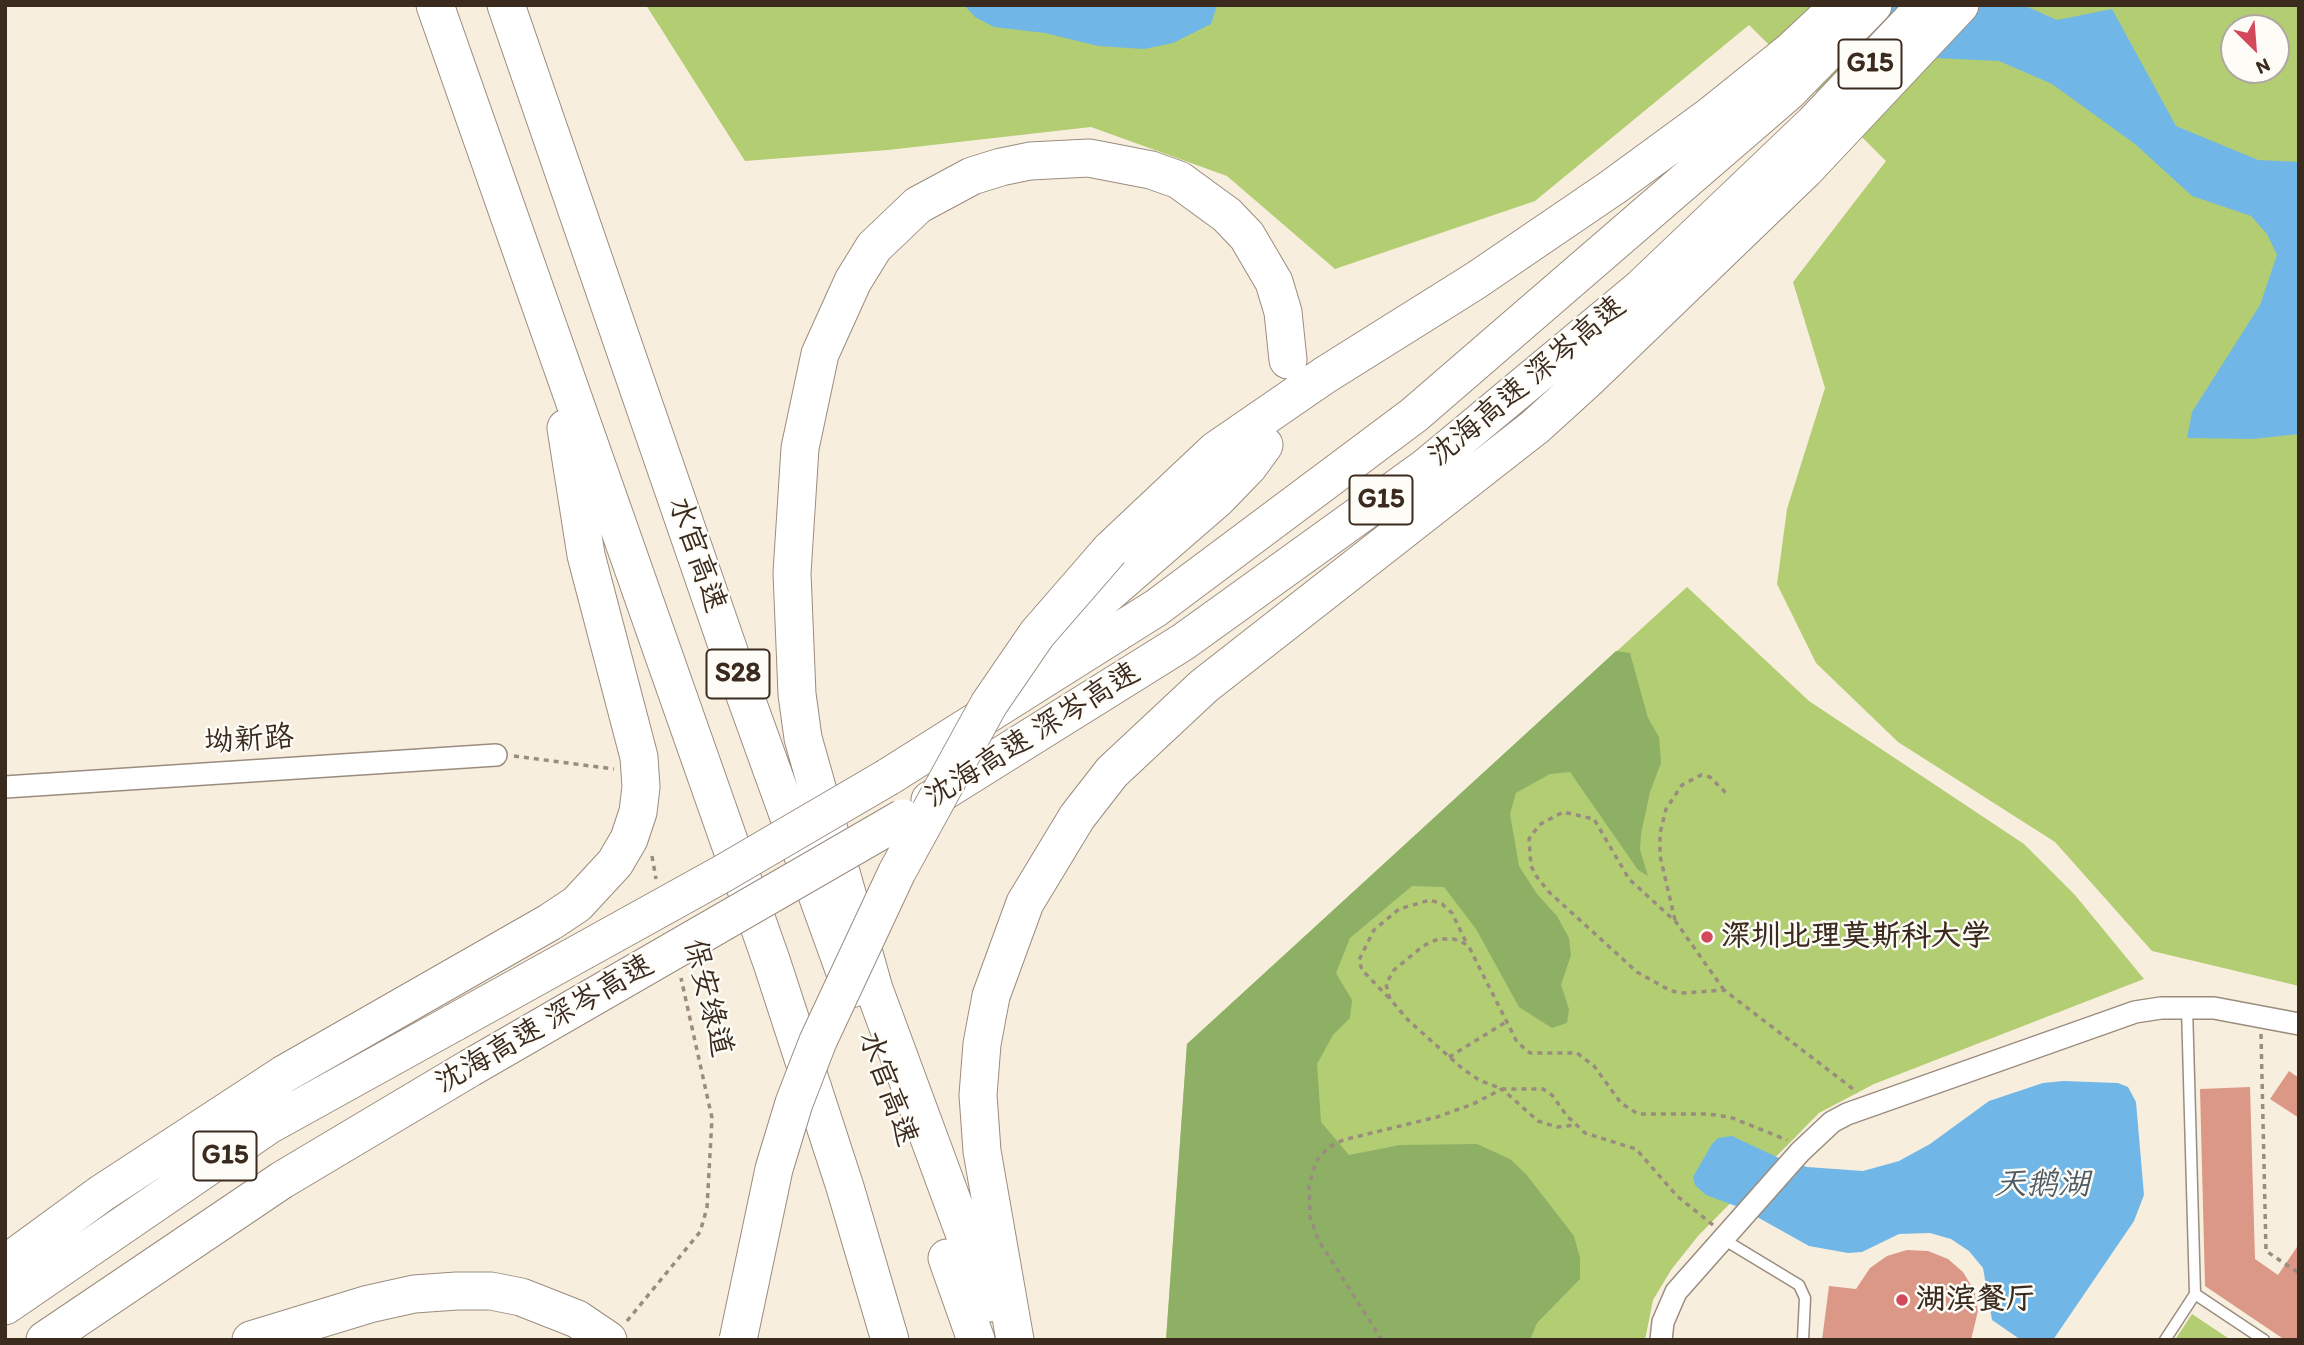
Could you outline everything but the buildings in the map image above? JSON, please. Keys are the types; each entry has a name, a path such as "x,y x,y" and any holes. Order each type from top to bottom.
{"highway":[{"name":"S28","path":"435,5 772,963 845,1188 890,1340"},
{"name":"水官高速","path":"506,5 735,667 976,1340"},
{"path":"738,1340 774,1169 794,1103 823,1030 897,872 989,704 1037,634 1110,550 1216,450 1325,375 1475,281 1613,187 1710,116 1781,79 1840,5"},
{"name":"沈海高速 深岑高速","path":"5,1306 269,1125 722,874 897,772 1156,608 1414,415 1781,79 1872,5"},
{"name":"沈海高速 深岑高速","path":"45,1340 282,1180 902,818 1183,642 1426,467 1823,133 1926,5"},
{"path":"1015,1340 982,1151 978,1095 982,1044 991,996 1011,937 1025,904 1077,817 1112,772 1204,686 1535,427 1823,133 1959,5"},
{"path":"1004,1340 874,989 803,737 797,694 792,573 800,448 820,354 853,281 874,247 918,205 972,176 1001,167 1030,160 1089,158 1151,170 1179,180 1227,215 1247,236 1274,282 1283,312 1288,360"},
{"path":"5,1264 102,1194 284,1074 550,922 577,904 615,863 629,839 638,812 642,787 639,757 586,555 552,337"},
{"path":"897,772 1200,514 1248,467 1264,445"},
{"path":"251,1340 369,1304 414,1294 457,1291 491,1291 521,1297 614,1335"}],"street":[{"name":"坳新路","path":"5,787 496,755"},
{"path":"1661,1340 1663,1322 1676,1292 1803,1149 1832,1122 1866,1105 2135,1012 2188,1007 2299,1024"}],"lane":[{"path":"2165,1340 2195,1294 2188,1007"},
{"path":"1723,1239 1800,1285 1805,1298 1803,1340"},
{"path":"2195,1294 2264,1340"}],"path":[{"path":"496,755 614,769 622,775"},
{"path":"1676,922 1660,856 1660,833 1666,809 1682,785 1700,775 1710,777 1729,796"},
{"path":"1724,990 1684,993 1671,991 1637,972 1549,892 1531,866 1529,839 1539,825 1563,812 1594,818 1629,879 1676,922 1724,990 1856,1091 1866,1105"},
{"path":"652,854 659,890"},
{"path":"1575,1125 1557,1127 1538,1121 1502,1089 1479,1080 1449,1057 1362,970 1359,960 1374,930 1399,909 1430,900 1442,904 1452,913 1504,1023 1522,1049 1530,1053 1577,1053 1587,1058 1628,1110 1647,1115 1708,1114 1730,1117 1803,1149"},
{"path":"1390,999 1385,984 1408,956 1438,940 1454,939 1468,945"},
{"name":"保安绿道","path":"614,1335 699,1232 708,1208 712,1118 679,970"},
{"path":"2260,1016 2266,1251 2299,1273"},
{"path":"1449,1057 1504,1023"},
{"path":"1382,1340 1319,1241 1310,1217 1309,1186 1316,1161 1329,1147 1343,1140 1437,1117 1474,1104 1502,1089 1543,1089 1552,1095 1575,1125 1585,1133 1636,1149 1677,1196 1712,1225 1723,1239"}],"green space":[{"path":"646,5 2299,5 2299,986 2152,951 2055,842 1898,742 1816,663 1777,584 1787,509 1825,388 1793,282 1886,161 1749,25 1535,201 1335,269 1227,176 1091,127 888,150 745,161"},
{"name":"深圳北理莫斯科大学","path":"1687,587 1809,701 2024,844 2075,895 2144,979 1874,1084 1819,1113 1698,1236 1671,1270 1653,1300 1645,1340 1166,1340 1187,1044"},
{"path":"1616,651 1630,653 1648,718 1659,737 1661,763 1650,792 1641,834 1640,850 1648,876 1638,870 1570,772 1550,774 1516,793 1510,814 1519,866 1537,894 1557,916 1569,938 1571,955 1561,985 1569,1009 1567,1023 1552,1028 1519,1007 1476,929 1444,887 1412,886 1350,938 1336,973 1352,1000 1350,1018 1333,1035 1317,1064 1321,1122 1349,1155 1400,1145 1477,1144 1510,1159 1526,1174 1574,1236 1580,1258 1580,1279 1537,1323 1530,1340 1166,1340 1187,1044"},
{"path":"2192,1314 2231,1340 2175,1340"}],"water":[{"path":"964,5 1217,5 1211,24 1173,43 1144,49 1098,46 1045,33 994,27 975,17"},
{"path":"1811,5 2023,5 2057,20 2112,9 2176,126 2258,160 2299,162 2299,434 2253,439 2187,438 2192,412 2260,305 2277,255 2267,234 2251,216 2192,196 2135,144 2052,84 1999,61 1894,56 1833,32"},
{"name":"天鹅湖","path":"2043,1083 2118,1083 2128,1087 2136,1102 2144,1195 2134,1221 2053,1340 2021,1340 1992,1320 1983,1268 1969,1251 1951,1239 1930,1233 1899,1234 1862,1252 1848,1253 1809,1246 1741,1208 1706,1195 1695,1185 1693,1177 1718,1138 1732,1136 1781,1159 1807,1167 1863,1171 1899,1161 1930,1144 1989,1101"}],"place":[{"name":"深圳北理莫斯科大学","path":"1707,937"},
{"name":"湖滨餐厅","path":"1902,1300"}]}
